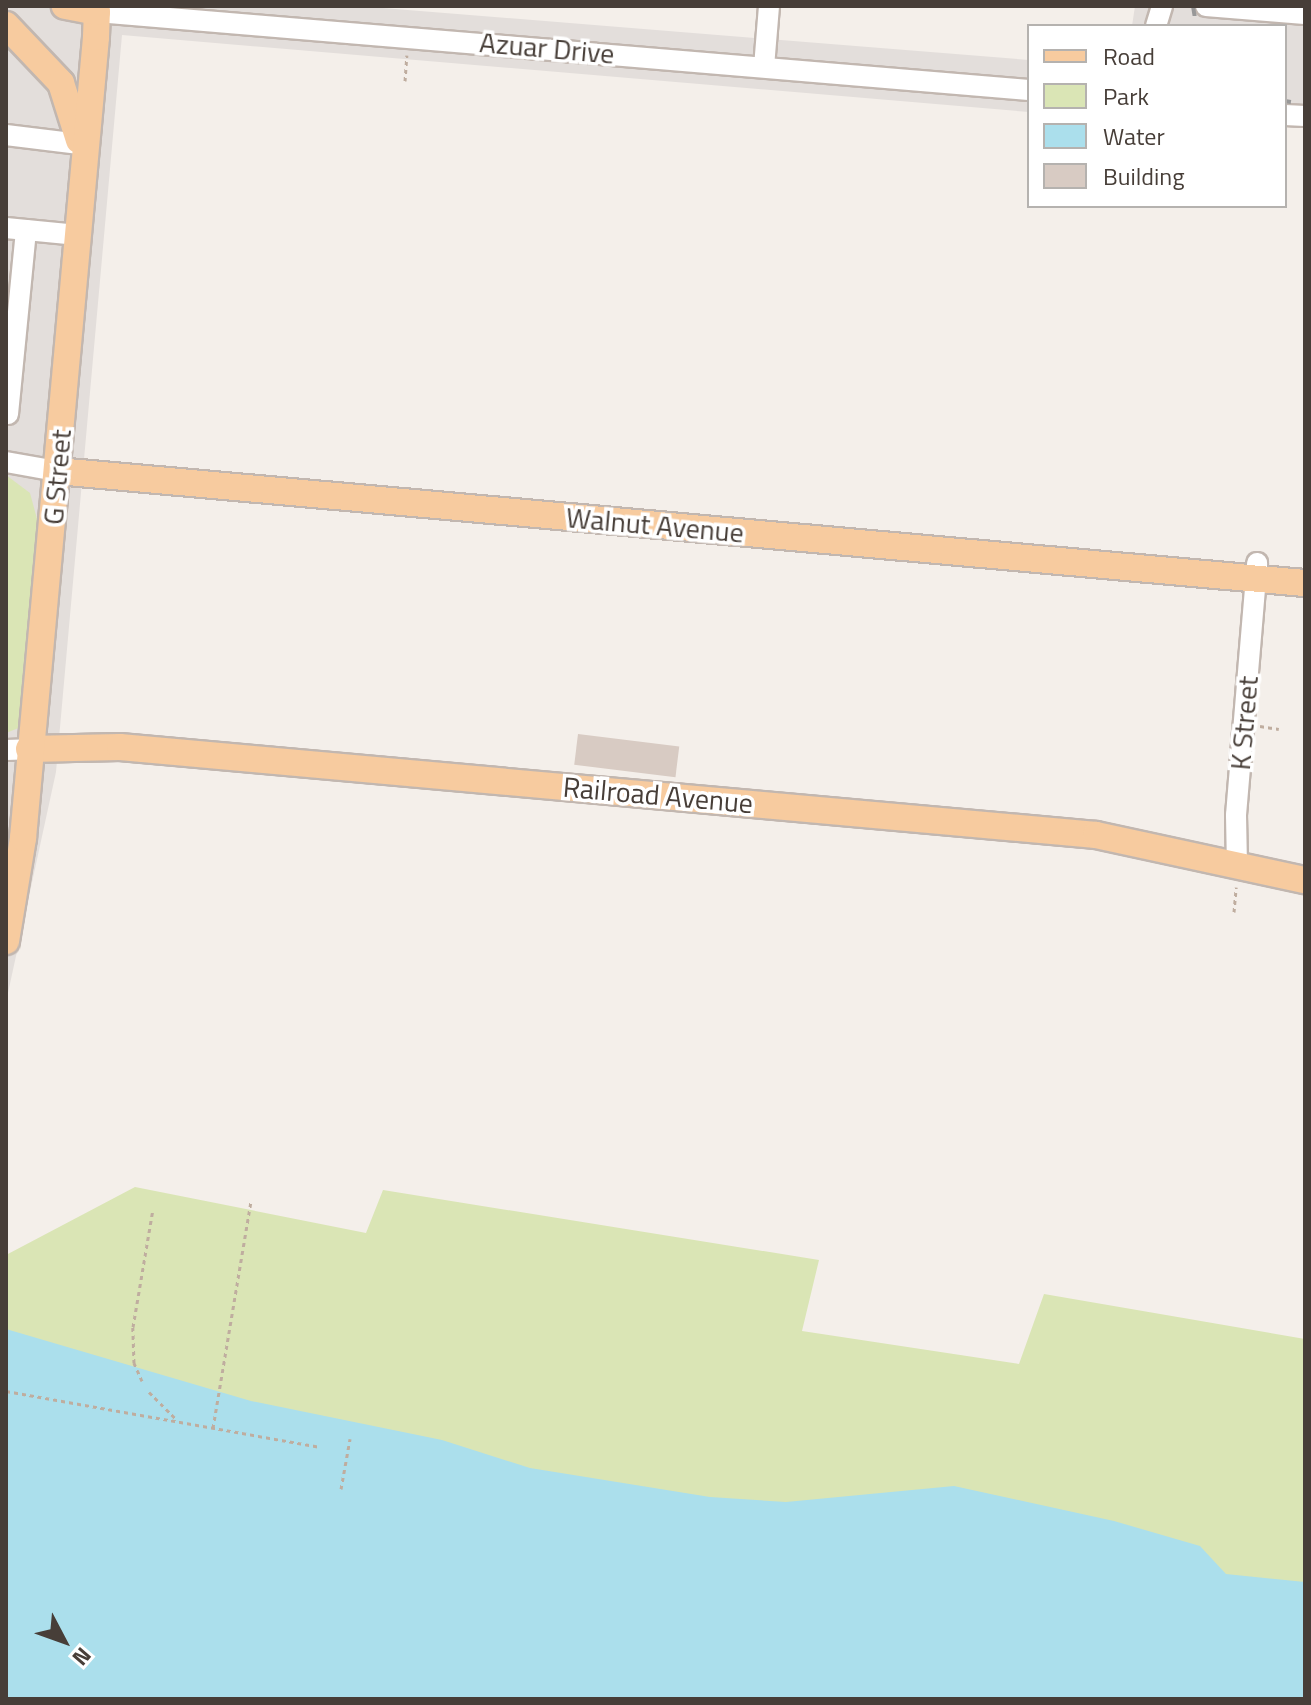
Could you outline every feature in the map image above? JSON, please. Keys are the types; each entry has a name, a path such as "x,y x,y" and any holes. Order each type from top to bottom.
{"main road":[{"name":"Azuar Drive","path":"65,6 97,12"},
{"name":"G Street","path":"6,941 16,882 18,749 57,471 82,154 97,12"},
{"path":"6,25 61,83 82,154"},
{"name":"Walnut Avenue","path":"57,471 1257,571 1305,583"},
{"path":"15,846 42,772 73,746"},
{"name":"Railroad Avenue","path":"18,749 73,746 1096,835 1305,880"}],"street":[{"path":"764,67 769,6"},
{"path":"1206,6 1305,14"},
{"name":"Azuar Drive","path":"97,12 409,35 1027,90"},
{"path":"6,135 82,154"},
{"path":"8,414 16,229 78,235"},
{"name":"Walnut Avenue","path":"6,462 57,471"},
{"name":"K Street","path":"1237,867 1236,815 1257,571"}],"path":[{"path":"405,81 409,35"},
{"path":"1234,912 1237,867"},
{"path":"213,1428 251,1200"},
{"path":"142,1381 134,1363 133,1327 153,1209"},
{"path":"6,1391 319,1447"},
{"path":"149,1392 181,1422"},
{"path":"341,1489 350,1439"}],"shaded area":[{"path":"6,6 358,6 1027,60 1027,112 122,35 56,772 6,1002"},
{"path":"1135,6 1305,6 1305,121 1287,120 1287,24 1132,24"}],"green space":[{"path":"6,475 30,493 40,530 21,727 6,733"},
{"path":"135,1187 366,1233 383,1190 819,1260 802,1331 1019,1364 1044,1294 1305,1339 1305,1608 790,1525 6,1364 6,1255"}],"water":[{"path":"6,1329 251,1401 442,1440 530,1468 710,1497 786,1502 954,1486 1114,1521 1200,1546 1226,1574 1305,1582 1305,1699 6,1699"}],"building":[{"path":"578,734 679,746 675,777 574,765"}],"railway":[{"path":"1193,6 1196,24"},
{"path":"1287,101 1291,102"}]}
